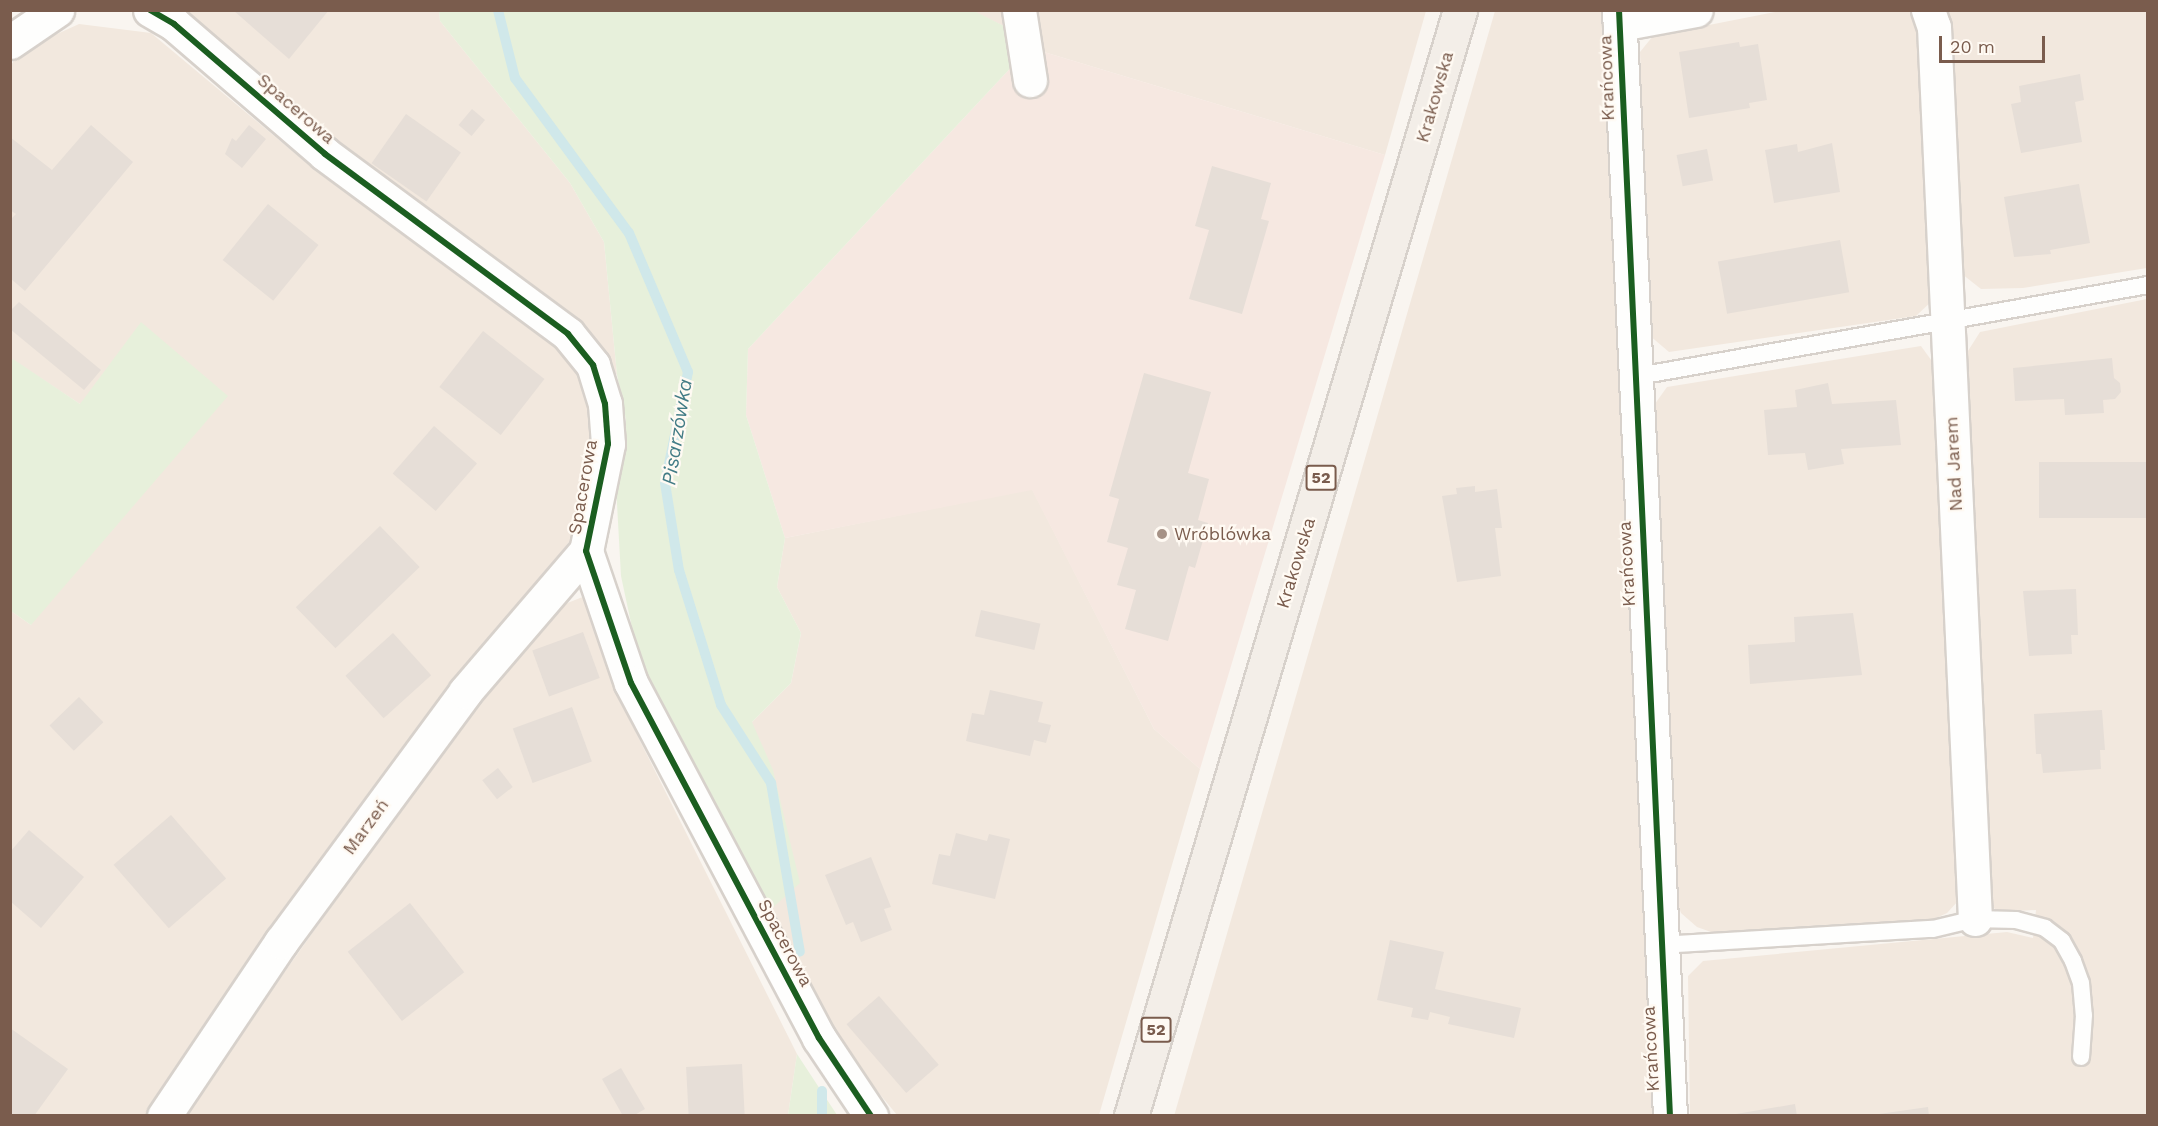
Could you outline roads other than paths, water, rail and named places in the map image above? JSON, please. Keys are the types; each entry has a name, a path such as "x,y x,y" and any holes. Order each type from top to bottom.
{"main road":[{"name":"Krakowska","path":"1131,1116 1460,10"}],"street":[{"path":"10,42 57,10"},
{"name":"Spacerowa","path":"150,10 174,24 325,154 568,334 586,357 604,404 608,444 586,551 631,683 819,1038 871,1116"},
{"path":"1019,10 1030,80"},
{"path":"1620,17 1696,10"},
{"name":"Nad Jarem","path":"1928,10 1934,27 1975,919"},
{"name":"Krańcowa","path":"1620,17 1633,377 1670,1116"},
{"name":"Marzeń","path":"164,1116 281,942 459,701 586,551"}],"lane":[{"path":"1633,377 2148,285"},
{"path":"1660,945 1933,929 1975,919 2016,920 2045,928 2062,941 2081,983 2081,1057"}],"waterway":[{"name":"Pisarzówka","path":"498,10 515,78 629,233 688,372 665,483 679,570 721,705 771,783 800,952"},
{"name":"Pisarzówka","path":"822,1091 822,1116"}],"place":[{"name":"Wróblówka","path":"1162,534"}]}
